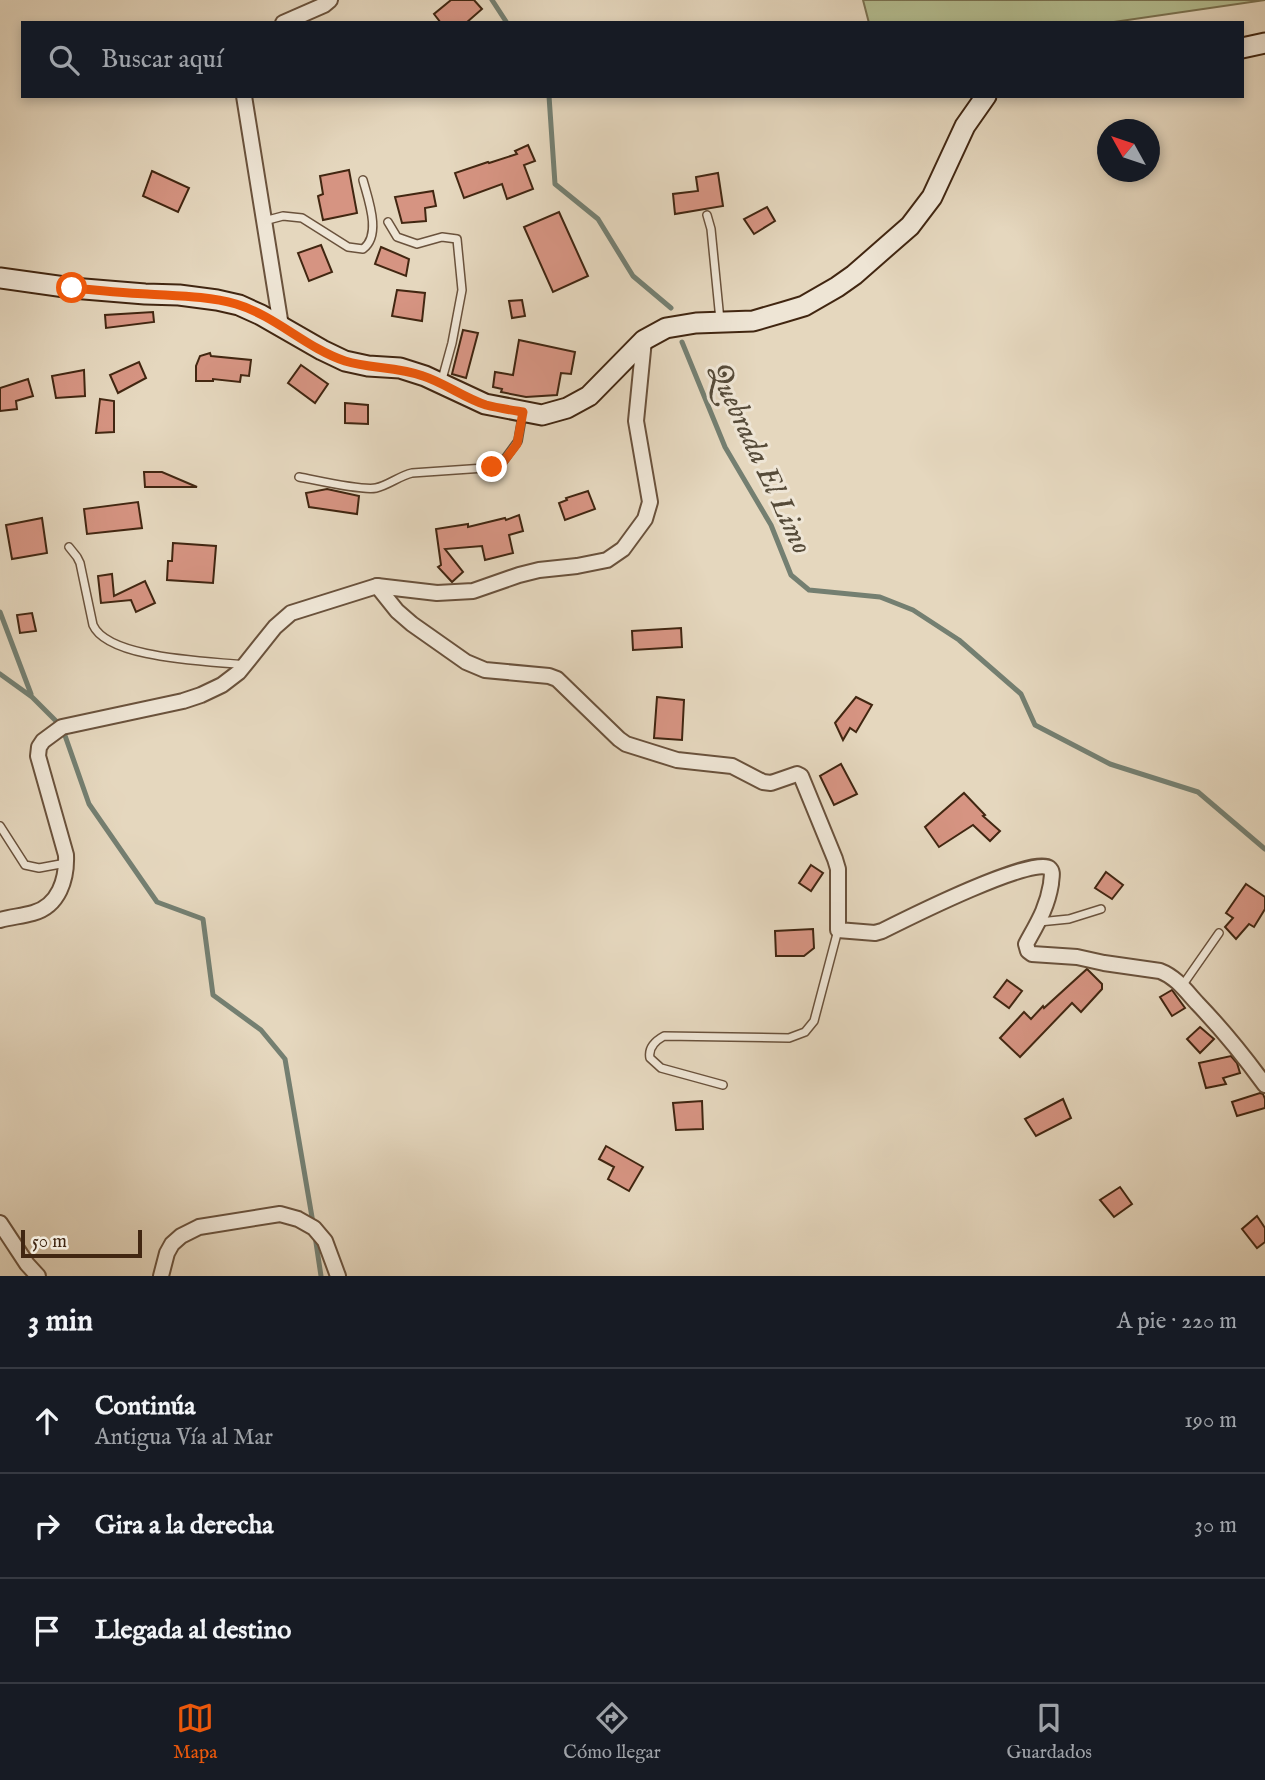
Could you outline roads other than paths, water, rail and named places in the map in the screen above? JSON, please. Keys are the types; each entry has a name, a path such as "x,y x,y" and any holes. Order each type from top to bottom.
{"main road":[{"path":"1244,48 1265,43"},
{"path":"0,278 72,288 179,295 239,305 345,361 400,368 425,376 485,404 542,415 567,408 589,396 644,340 666,328 720,321 753,321 804,306 854,275 910,226 932,197 965,126 985,98"}],"street":[{"path":"288,21 330,0"},
{"path":"244,98 281,326"},
{"path":"0,919 43,909 57,895 67,871 66,855 38,756 43,741 61,727 183,701 222,685 239,673 275,627 291,613 377,586 437,593 467,592 540,570 607,560 623,549 646,519 650,502 636,421 644,340"},
{"path":"377,586 397,611 412,624 466,662 485,670 557,679 626,744 677,760 732,766 762,782 771,783 797,774 801,776 838,869 838,930 875,933 883,931 966,890 1032,867 1050,869 1052,873 1048,901 1026,944 1028,951 1032,954 1077,957 1160,971 1171,977 1230,1039 1265,1085"},
{"path":"161,1276 167,1253 181,1236 199,1227 280,1214 298,1219 314,1228 325,1241 338,1276"},
{"path":"0,1223 37,1276"}],"lane":[{"path":"263,221 283,216 302,218 348,247 363,249 369,244 372,234 372,215 363,180"},
{"path":"707,215 711,229 720,321"},
{"path":"388,222 397,237 417,244 442,237 457,239 462,290 441,384"},
{"path":"299,477 369,489 412,473 499,467 518,441 523,412"},
{"path":"69,547 80,564 93,625 101,636 121,647 146,654 245,665"},
{"path":"0,826 25,865 39,868 66,863"},
{"path":"1038,922 1069,919 1101,909"},
{"path":"723,1085 661,1068 650,1058 652,1046 664,1036 789,1038 805,1032 814,1021 838,930"},
{"path":"1182,986 1219,933"}],"waterway":[{"name":"Quebrada El Limo","path":"492,0 506,21"},
{"name":"Quebrada El Limo","path":"549,98 555,184 598,219 633,276 671,308"},
{"name":"Quebrada El Limo","path":"682,342 725,447 771,525 791,575 809,590 880,597 913,610 959,640 1021,694 1035,725 1110,764 1198,792 1265,849"},
{"path":"0,612 31,694"},
{"path":"0,674 32,697 62,727 89,804 157,902 203,919 213,995 261,1030 285,1059 313,1223"},
{"path":"315,1236 321,1276"}]}
